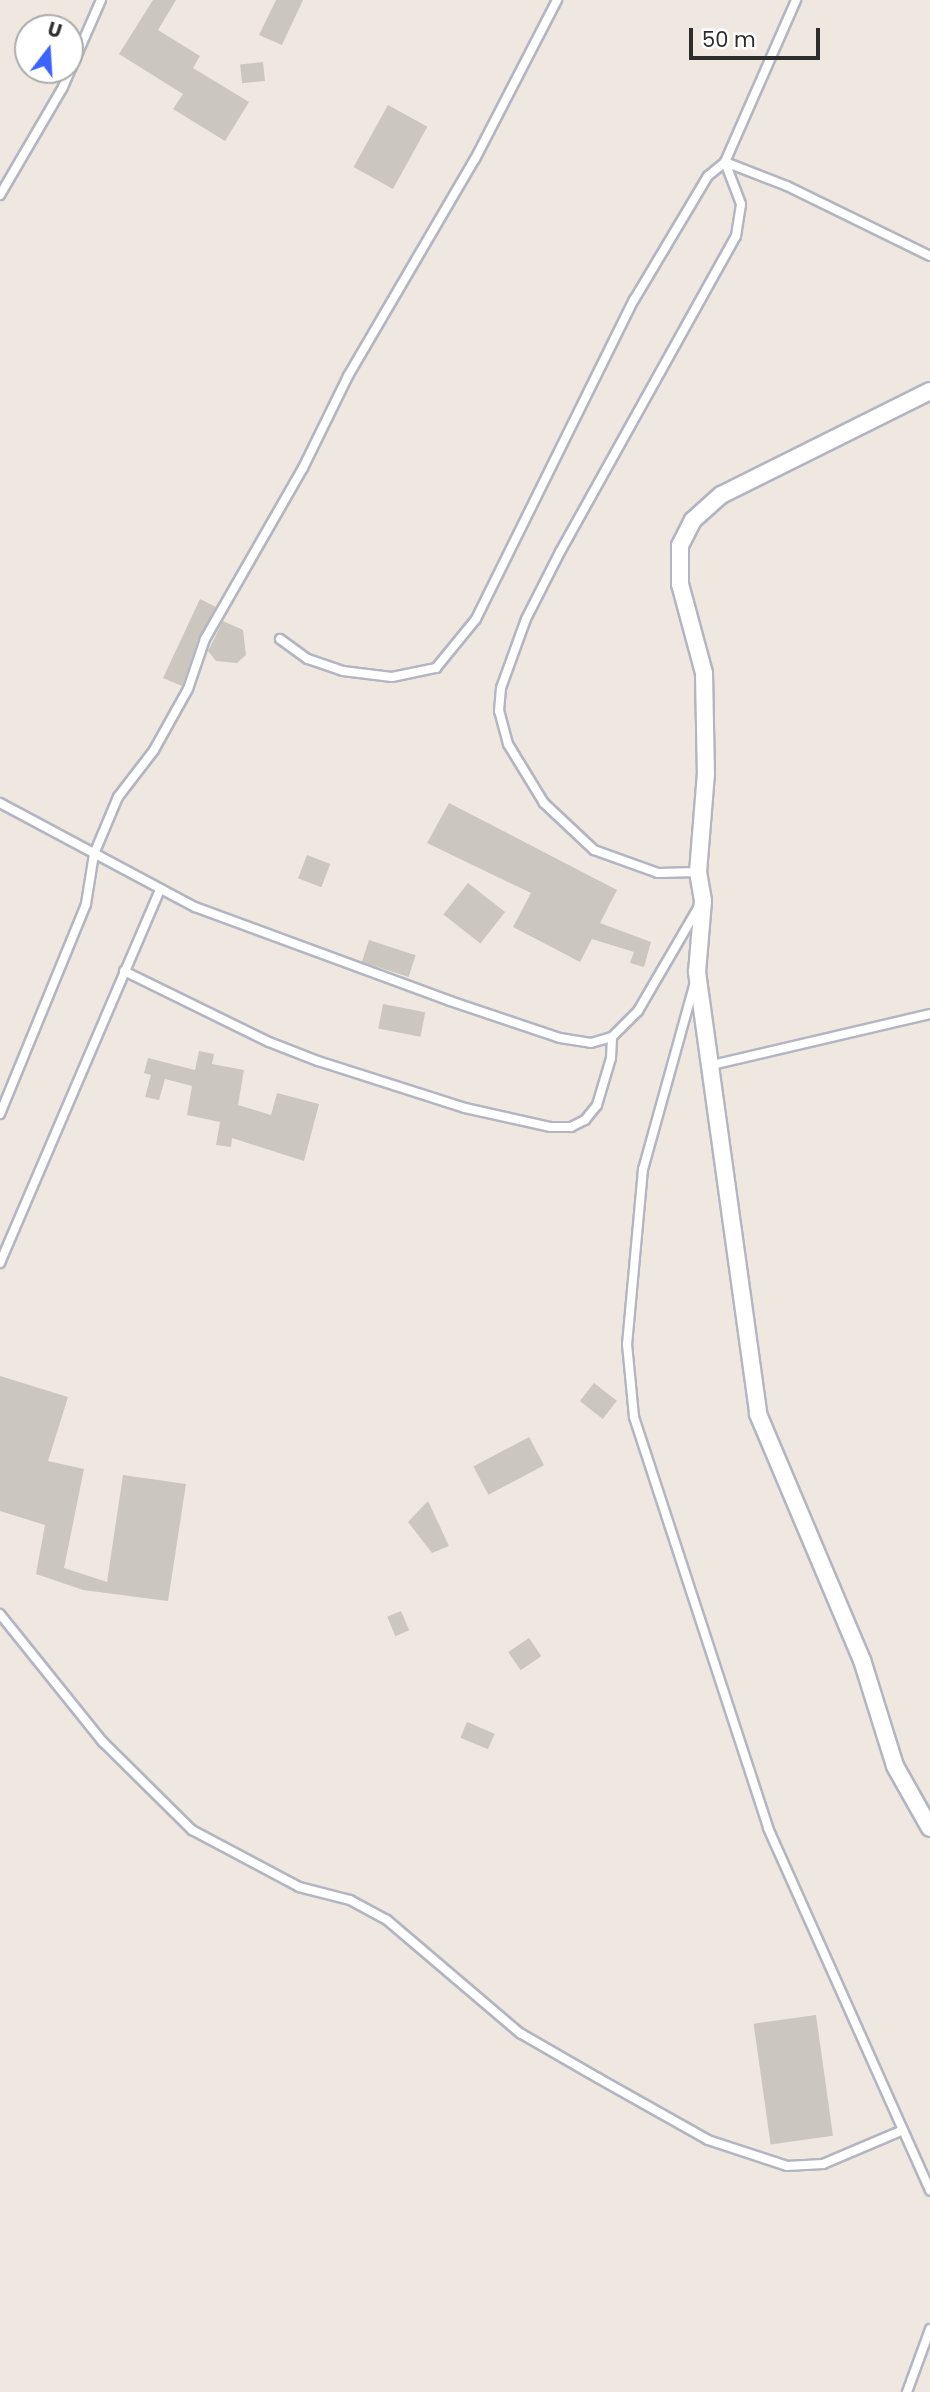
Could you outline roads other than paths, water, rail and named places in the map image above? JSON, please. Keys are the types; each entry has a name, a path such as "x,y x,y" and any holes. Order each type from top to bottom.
{"street":[{"path":"930,391 722,495 693,520 680,546 680,584 704,673 706,773 698,872 703,901 697,972 758,1414 862,1660 895,1766 930,1828"}],"lane":[{"path":"0,195 63,88 101,0"},
{"path":"0,1114 86,904 94,854 118,797 154,750 188,690 205,639 240,573 303,468 348,376 475,159 557,0"},
{"path":"280,639 308,659 343,671 392,677 436,668 476,619 634,300 708,176 725,162 796,0"},
{"path":"725,162 787,187 930,256"},
{"path":"698,872 658,873 594,850 544,803 508,744 499,711 501,688 526,619 736,236 741,204 725,162"},
{"path":"0,803 160,889 305,950 561,1038 591,1043 612,1037 638,1011 703,901"},
{"path":"0,1263 160,889"},
{"path":"124,971 269,1042 318,1061 465,1108 551,1127 571,1127 585,1120 597,1105 611,1058 612,1037"},
{"path":"697,972 643,1169 627,1344 634,1417 768,1828 930,2190"},
{"path":"708,1066 930,1014"},
{"path":"0,1614 103,1742 192,1830 299,1887 350,1900 387,1920 520,2033 598,2078 708,2140 787,2166 823,2164 903,2130"},
{"path":"907,2392 930,2329"}]}
